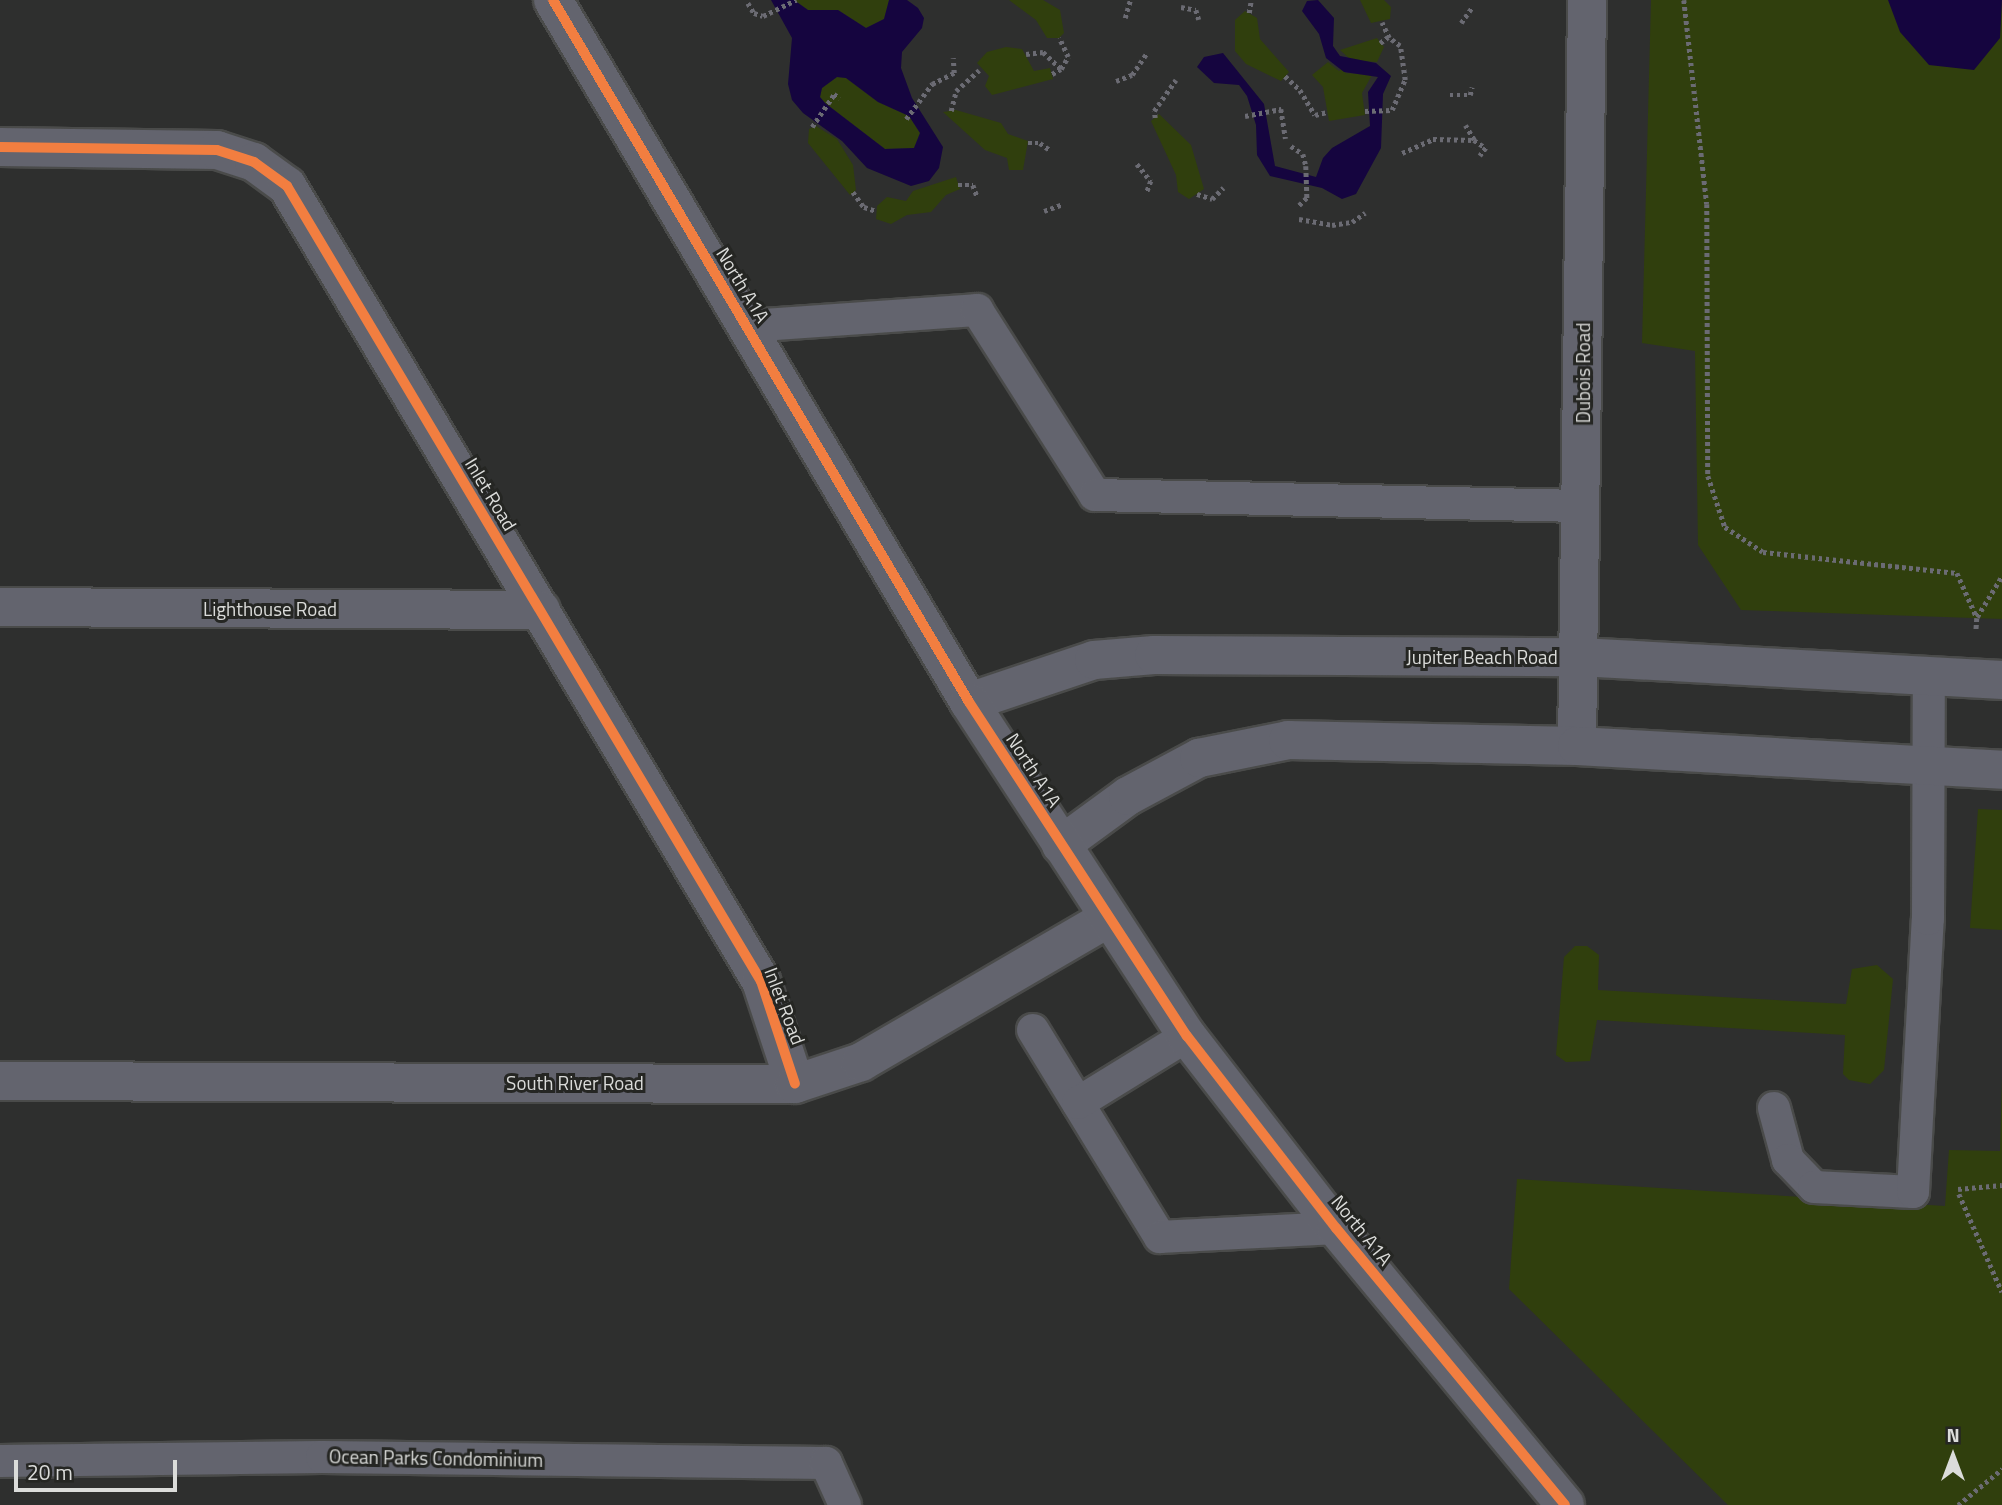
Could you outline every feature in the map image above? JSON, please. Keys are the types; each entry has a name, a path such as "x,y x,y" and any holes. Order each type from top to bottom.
{"street":[{"name":"North A1A","path":"553,0 968,702 1187,1036 1336,1228 1565,1505"},
{"name":"Dubois Road","path":"1577,746 1583,506 1587,0"},
{"name":"Inlet Road","path":"0,147 217,150 254,162 287,186 761,981 795,1084"},
{"name":"Lighthouse Road","path":"0,607 541,610"},
{"name":"Jupiter Beach Road","path":"968,702 1094,660 1154,655 1579,657 2002,680"},
{"path":"1062,845 1122,800 1199,758 1288,740 1577,746 2002,770"},
{"name":"South River Road","path":"0,1081 795,1084 861,1062 1108,918"}],"lane":[{"path":"748,326 977,310 1096,495 1583,506"},
{"path":"1774,1108 1788,1160 1814,1187 1913,1192 1928,919 1929,676"},
{"path":"1033,1030 1160,1237 1336,1228"},
{"path":"1079,1103 1187,1036"},
{"name":"Ocean Parks Condominium","path":"0,1461 322,1457 826,1463 845,1505"}],"path":[{"path":"748,3 754,13 774,12 795,0"},
{"path":"1125,18 1130,0"},
{"path":"1249,13 1251,0"},
{"path":"1684,0 1707,204 1708,476 1725,527 1763,552 1957,573 1977,618 2002,576"},
{"path":"1181,7 1196,10 1199,20"},
{"path":"1461,23 1472,7"},
{"path":"1367,111 1387,111 1401,97 1405,80 1405,60 1399,46 1388,37 1382,23"},
{"path":"1380,43 1388,37"},
{"path":"1052,74 1061,69 1068,57 1059,38"},
{"path":"1026,54 1043,52 1061,69"},
{"path":"1116,81 1132,75 1146,54"},
{"path":"907,118 922,103 932,84 954,73 953,58"},
{"path":"951,111 956,91 979,70"},
{"path":"1285,76 1300,90 1315,115 1327,112"},
{"path":"1155,118 1154,111 1176,80"},
{"path":"1450,95 1470,95 1472,87"},
{"path":"812,125 834,94 840,98"},
{"path":"1245,116 1282,109 1286,139"},
{"path":"1465,125 1474,140 1486,149 1480,156"},
{"path":"1402,153 1431,139 1474,140"},
{"path":"1431,139 1433,146"},
{"path":"1028,143 1040,143 1050,150"},
{"path":"1291,146 1303,154 1306,174 1307,198 1299,206"},
{"path":"1137,164 1151,181 1147,192"},
{"path":"958,185 972,186 977,196"},
{"path":"1197,194 1212,199 1223,188"},
{"path":"853,192 864,207 876,211"},
{"path":"1044,211 1063,204"},
{"path":"1299,219 1332,225 1352,222 1365,213"},
{"path":"1957,1189 2002,1185"},
{"path":"1958,1505 2002,1469"}],"green space":[{"path":"794,0 889,1 884,19 866,28 838,10 808,10"},
{"path":"1009,0 1043,0 1060,10 1064,33 1059,38 1047,38 1036,20"},
{"path":"1360,0 1384,0 1391,7 1390,19 1371,23"},
{"path":"1651,0 2002,0 2002,619 1741,610 1698,545 1695,351 1642,343"},
{"path":"1245,11 1257,18 1260,39 1289,72 1281,81 1246,64 1235,51 1235,20"},
{"path":"1377,38 1384,47 1377,62 1357,61 1345,73 1372,75 1362,93 1365,115 1329,121 1323,87 1312,75 1328,62 1339,71 1351,60 1340,50"},
{"path":"1006,47 1022,49 1034,71 1050,68 1053,79 992,95 985,86 989,76 977,63 987,52"},
{"path":"837,77 846,78 878,102 909,116 920,133 914,148 885,149 825,103 820,97 822,88"},
{"path":"956,110 1001,123 1008,134 1028,141 1023,170 1009,170 1007,158 985,150 943,112"},
{"path":"1159,114 1191,145 1204,189 1189,199 1178,192 1176,175 1151,121"},
{"path":"816,126 837,139 853,165 856,190 850,195 808,143 809,129"},
{"path":"956,177 960,189 946,195 931,212 907,215 891,224 876,219 877,206 887,197 906,201 913,191"},
{"path":"1978,809 2002,810 2002,930 1970,928"},
{"path":"1575,946 1587,946 1599,955 1598,990 1846,1004 1852,969 1877,965 1893,979 1884,1070 1870,1084 1849,1080 1843,1074 1845,1035 1597,1020 1590,1061 1566,1062 1556,1055 1564,957"},
{"path":"2002,1076 2002,1505 1728,1505 1509,1289 1517,1179 1945,1206 1949,1150 2000,1151"}],"shaded area":[{"path":"771,0 794,0 808,10 838,10 866,28 884,19 889,0 907,0 918,8 924,18 922,28 902,52 901,68 912,98 943,147 939,168 929,181 911,186 867,168 842,141 803,113 792,100 788,84 792,38","holes":["837,77 846,78 878,102 909,116 920,133 914,148 885,149 825,103 820,97 822,88"]},
{"path":"1318,0 1334,18 1333,46 1340,56 1376,63 1391,76 1383,94 1381,148 1356,194 1342,199 1322,188 1270,176 1257,155 1256,125 1247,96 1239,85 1214,83 1197,67 1204,57 1223,53 1264,104 1275,166 1316,177 1323,158 1332,148 1370,126 1368,92 1378,77 1344,72 1326,58 1319,34 1302,11 1307,1"},
{"path":"1888,0 2002,0 2000,38 1974,70 1929,65 1900,32"}],"cycle path":[{"path":"553,0 969,702 1187,1036 1336,1228 1565,1505"},
{"path":"0,147 217,150 254,162 287,186 761,981 795,1084"}]}
